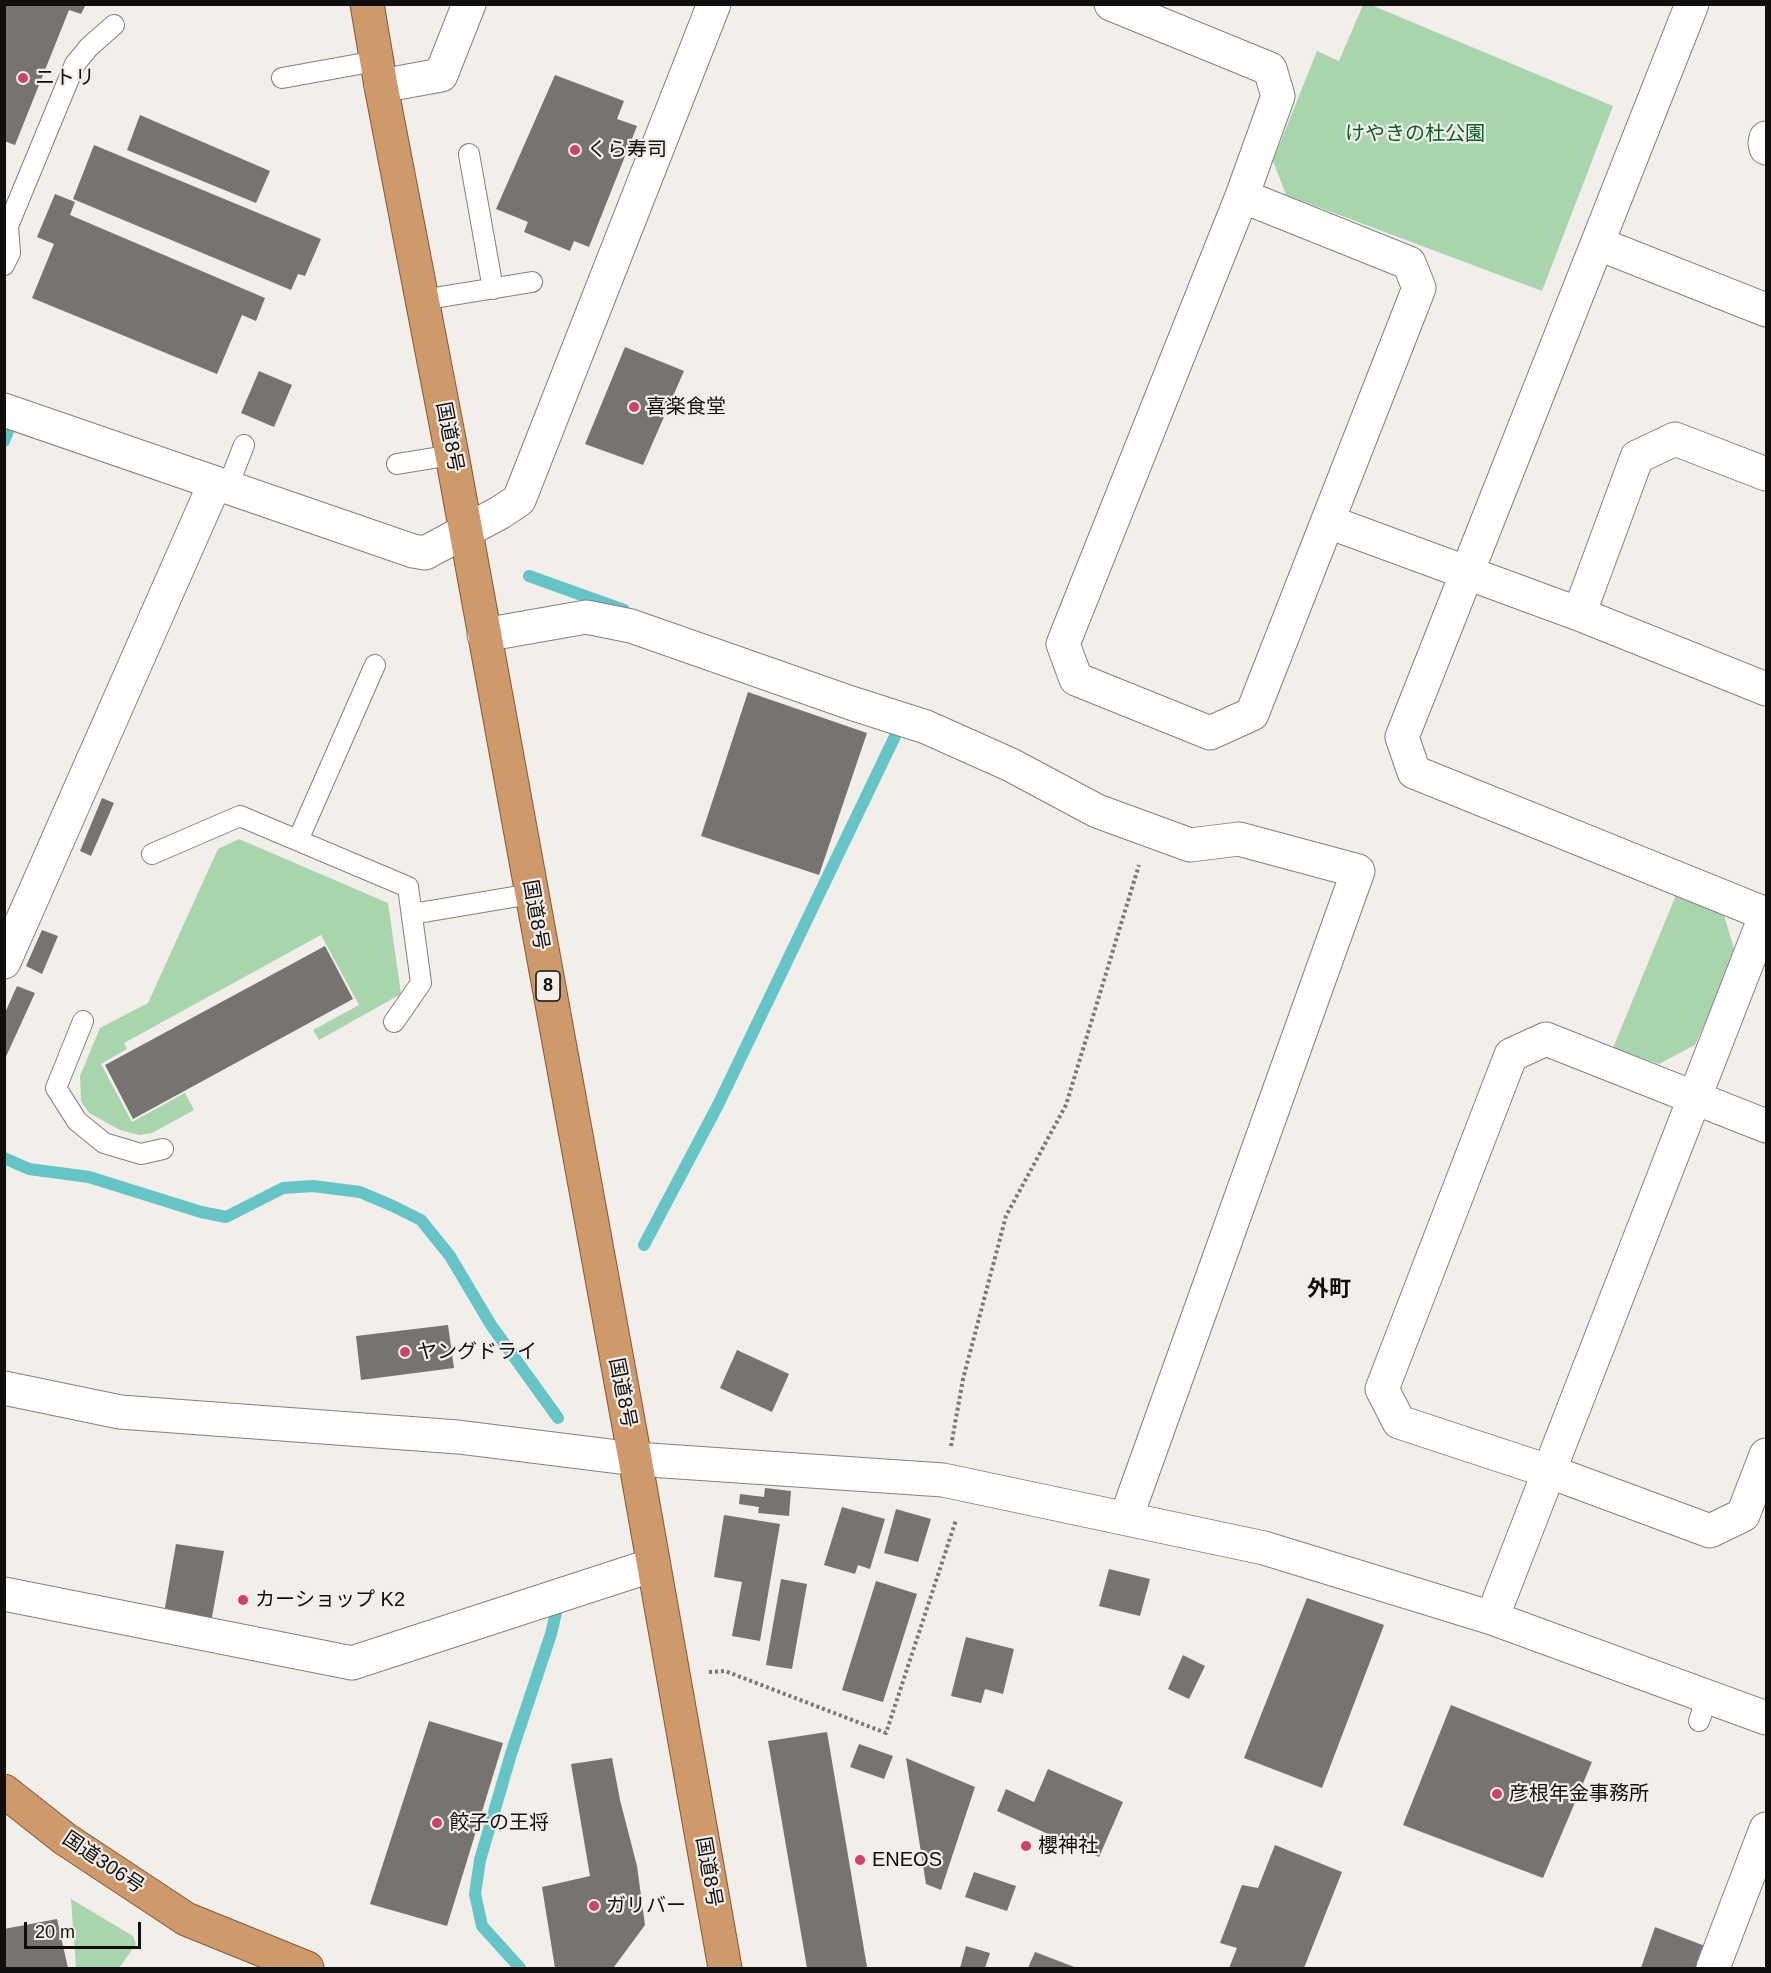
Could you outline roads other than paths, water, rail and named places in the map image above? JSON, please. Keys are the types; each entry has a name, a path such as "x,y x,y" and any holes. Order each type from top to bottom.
{"highway":[{"name":"国道8号","path":"367,4 452,454 725,1968"},
{"name":"国道306号","path":"4,1791 65,1839 186,1919 299,1967"}],"street":[{"path":"379,74 441,75 469,4"},
{"path":"4,410 413,551 425,553 501,512 519,500 714,4"},
{"path":"1111,4 1270,69 1278,96 1242,196 1063,644 1076,679 1210,733 1252,714 1419,288 1409,263 1242,196"},
{"path":"1492,1618 1766,914 1414,772 1402,737 1599,244 1686,6"},
{"path":"1767,138 1765,143 1767,148"},
{"path":"1599,244 1767,310"},
{"path":"1579,614 1637,457 1675,439 1767,474"},
{"path":"4,962 222,484"},
{"path":"1329,522 1579,614 1767,689"},
{"path":"484,635 586,616 631,626 926,727 1011,765 1097,811 1190,845 1239,839 1358,871 1126,1518"},
{"path":"1767,1126 1546,1038 1511,1055 1382,1389 1400,1422 1548,1471 1710,1531 1743,1515 1767,1455"},
{"path":"4,1389 120,1412 458,1437 634,1459 943,1480 1264,1548 1492,1618 1704,1709 1767,1718"},
{"path":"4,1594 352,1663 653,1565"},
{"path":"1713,1968 1767,1829"}],"lane":[{"path":"4,265 9,253 8,226 75,64 89,47 114,25"},
{"path":"282,78 379,74"},
{"path":"469,154 493,289"},
{"path":"422,300 532,282"},
{"path":"222,484 244,445"},
{"path":"397,464 452,454"},
{"path":"298,840 375,665"},
{"path":"152,854 240,816 408,887 421,983 394,1022"},
{"path":"412,914 531,894"},
{"path":"83,1021 56,1088 77,1121 104,1143 141,1154 164,1149"}],"waterway":[{"path":"4,441 10,426"},
{"path":"529,576 624,610"},
{"path":"644,1245 718,1105 898,730"},
{"path":"4,1158 29,1169 89,1177 201,1212 226,1217 283,1188 313,1186 360,1192 393,1206 421,1220 450,1256 491,1325 558,1418"},
{"path":"520,1968 482,1926 475,1894 480,1860 511,1754 551,1634 559,1600"}],"place":[{"name":"ニトリ","path":"23,78"},
{"name":"くら寿司","path":"575,150"},
{"name":"喜楽食堂","path":"634,407"},
{"name":"ヤングドライ","path":"405,1352"},
{"name":"カーショップ K2","path":"243,1600"},
{"name":"彦根年金事務所","path":"1497,1794"},
{"name":"餃子の王将","path":"437,1823"},
{"name":"櫻神社","path":"1026,1846"},
{"name":"ENEOS","path":"860,1860"},
{"name":"ガリバー","path":"594,1906"}],"district":[{"name":"外町","path":"1329,1290"}],"park label":[{"name":"けやきの杜公園","path":"1415,134"}]}
